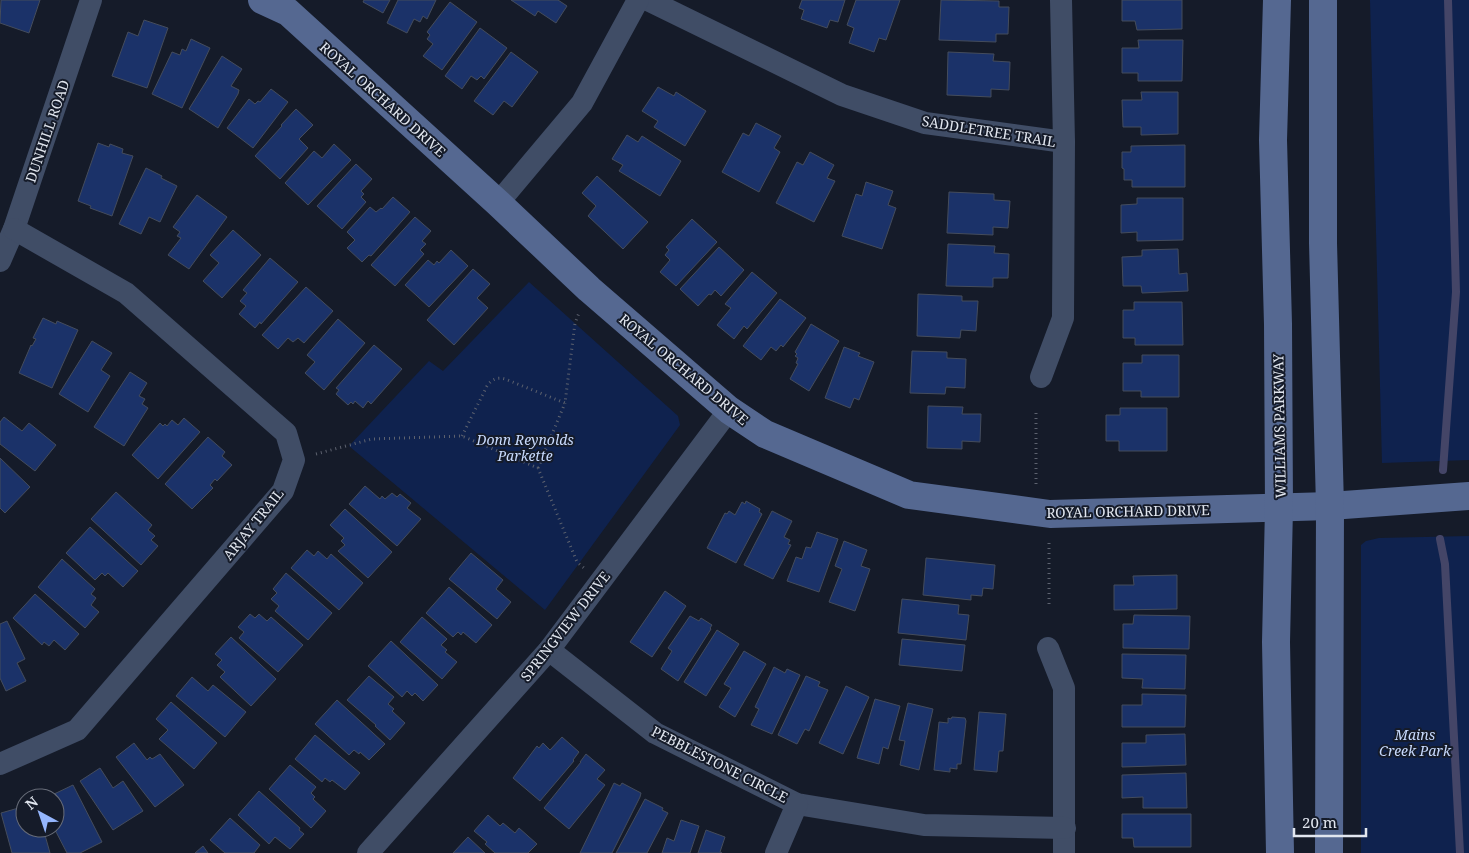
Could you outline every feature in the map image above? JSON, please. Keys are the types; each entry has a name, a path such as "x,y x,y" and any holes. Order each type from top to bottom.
{"main road":[{"name":"ROYAL ORCHARD DRIVE","path":"262,0 291,6 589,289 729,410 766,434 910,495 1050,514 1330,506 1469,496"},
{"name":"WILLIAMS PARKWAY","path":"1277,0 1273,140 1278,324 1279,508 1276,642 1280,853"},
{"path":"1323,0 1323,243 1330,506 1329,853"}],"street":[{"name":"DUNHILL ROAD","path":"0,261 14,229 91,0"},
{"path":"498,203 582,103 638,0"},
{"name":"SADDLETREE TRAIL","path":"648,0 842,95 925,123 1064,142 1061,0"},
{"path":"1041,376 1063,318 1064,142"},
{"path":"14,229 126,293 286,432 294,460"},
{"name":"SPRINGVIEW DRIVE","path":"368,853 549,650 729,410"},
{"name":"ARJAY TRAIL","path":"0,764 77,730 283,491 294,460"},
{"path":"1048,648 1064,688 1064,853"},
{"name":"PEBBLESTONE CIRCLE","path":"549,650 655,733 798,804 924,825 1065,828"},
{"name":"PEBBLESTONE CIRCLE","path":"776,853 798,804"}],"path":[{"path":"538,468 565,403 575,323 589,289"},
{"path":"462,436 489,382 497,378 505,379 565,403"},
{"path":"1036,410 1036,484"},
{"path":"294,460 372,440 462,436 538,468 577,562 601,581"},
{"path":"1049,542 1049,604"}],"green space":[{"path":"1370,0 1469,0 1469,460 1382,463"},
{"name":"Donn Reynolds Parkette","path":"529,282 678,416 680,425 545,610 349,446 429,361 443,371"},
{"name":"Mains Creek Park","path":"1469,536 1469,853 1361,853 1361,545 1366,541 1379,538"}],"building":[{"path":"1,0 40,0 29,33 0,23"},
{"path":"364,0 390,0 383,13 363,2"},
{"path":"398,0 436,0 427,19 423,16 420,22 414,19 407,33 387,23"},
{"path":"511,0 558,0 567,6 556,23 538,11 535,16"},
{"path":"802,0 845,0 838,22 830,20 827,28 801,19 804,10 799,8"},
{"path":"856,0 900,0 886,40 879,38 874,52 849,43 854,28 847,25"},
{"path":"941,0 999,1 999,7 1009,7 1008,34 996,34 996,42 939,40"},
{"path":"1122,0 1182,0 1182,29 1137,30 1135,21 1122,21"},
{"path":"450,2 477,22 442,70 423,56 433,44 427,39 430,35 427,32"},
{"path":"144,20 168,28 147,88 112,76 128,32 138,36"},
{"path":"480,28 507,48 484,79 481,76 477,80 471,76 462,89 445,76"},
{"path":"191,39 210,48 182,108 152,94 172,52 180,55 182,49 186,51"},
{"path":"1138,40 1183,40 1182,81 1138,81 1138,73 1122,73 1122,48 1139,48"},
{"path":"511,52 538,72 512,107 504,101 493,115 474,101"},
{"path":"948,52 994,54 993,61 1010,62 1009,90 991,89 991,97 947,95"},
{"path":"222,56 242,69 231,86 239,90 238,94 218,128 189,109"},
{"path":"658,87 674,96 676,92 706,111 685,146 654,127 658,121 642,111"},
{"path":"271,89 288,102 253,148 227,128 249,99 255,104 258,101 260,102"},
{"path":"1141,92 1178,92 1178,134 1141,135 1141,127 1123,127 1122,100 1142,100"},
{"path":"296,109 313,125 299,139 308,148 280,179 255,156"},
{"path":"756,123 781,136 774,148 780,152 759,192 722,172 743,133 749,136"},
{"path":"627,135 638,142 642,136 681,161 660,196 619,171 623,165 612,159"},
{"path":"98,143 109,147 110,144 123,149 122,153 133,156 112,216 90,208 91,206 78,201"},
{"path":"334,144 351,160 308,205 285,183 314,151 322,158"},
{"path":"1185,145 1185,187 1132,187 1132,180 1124,180 1122,152 1131,152 1131,146"},
{"path":"810,152 834,165 827,178 835,181 814,222 776,203 797,162 803,165"},
{"path":"356,164 372,179 361,191 364,194 361,197 366,202 342,229 317,206"},
{"path":"146,168 177,186 160,222 149,217 141,234 119,224"},
{"path":"597,176 648,222 623,249 588,216 596,206 582,193"},
{"path":"866,182 893,191 888,205 896,208 882,249 842,236 856,194 862,196"},
{"path":"949,192 994,194 994,200 1010,201 1008,228 993,227 993,235 947,233"},
{"path":"197,195 227,217 189,269 168,255 181,238 177,236 180,232 173,227"},
{"path":"393,197 410,212 371,256 369,255 362,262 347,248 355,240 347,232 370,207 376,212 382,209"},
{"path":"1137,198 1183,198 1183,240 1137,241 1137,232 1121,233 1121,205 1137,204"},
{"path":"415,217 431,231 422,241 426,244 420,250 424,254 395,286 371,265"},
{"path":"692,219 717,242 676,286 660,272 670,260 665,255 669,250 666,247"},
{"path":"233,230 261,255 222,298 203,281 219,263 210,255"},
{"path":"948,244 995,246 994,253 1009,254 1008,278 993,278 993,287 946,286"},
{"path":"719,247 744,270 721,296 715,290 698,306 680,289"},
{"path":"1178,249 1179,274 1187,273 1188,291 1142,293 1141,286 1123,286 1122,257 1142,256 1142,250"},
{"path":"451,250 468,266 429,307 405,285 428,260 434,265 437,261 439,263"},
{"path":"270,258 298,282 261,324 260,322 255,328 239,314 246,306 240,301 247,293 243,290"},
{"path":"473,269 490,284 477,298 488,308 454,345 427,320"},
{"path":"752,272 777,293 747,329 744,326 734,339 717,325 731,308 725,304"},
{"path":"306,287 333,311 304,343 298,338 293,342 288,338 278,349 262,335"},
{"path":"918,294 962,296 962,301 978,301 976,331 961,330 960,338 917,336"},
{"path":"780,299 806,318 783,347 781,345 776,351 771,347 761,360 743,346"},
{"path":"1134,302 1182,302 1183,345 1135,345 1135,338 1123,338 1123,310 1134,310"},
{"path":"43,318 56,324 57,321 78,330 52,388 19,373 31,345 36,339 33,338"},
{"path":"338,319 365,343 324,390 305,373 315,362 307,355"},
{"path":"811,324 839,341 809,391 790,379 798,364 796,363 798,358 795,356 797,354 795,352"},
{"path":"92,341 112,353 101,370 110,376 88,412 59,394"},
{"path":"374,345 402,369 371,404 368,401 363,408 355,401 353,404 351,402 348,405 336,394 339,390 336,388"},
{"path":"844,347 860,353 858,356 874,362 859,400 854,398 850,408 825,398"},
{"path":"912,351 947,352 947,358 966,359 965,388 946,387 945,394 910,393"},
{"path":"1142,355 1179,355 1179,397 1141,397 1141,391 1123,391 1123,363 1142,363"},
{"path":"130,372 147,383 139,396 145,399 142,404 148,408 124,446 94,427"},
{"path":"928,406 963,407 962,414 981,414 980,442 962,441 962,449 927,448"},
{"path":"1120,408 1167,408 1167,451 1119,451 1119,441 1106,441 1106,415 1120,415"},
{"path":"4,417 22,431 29,423 56,445 35,471 0,444 0,422"},
{"path":"184,418 200,432 158,479 132,455 160,423 163,426 165,424 167,426 172,420 178,425"},
{"path":"208,437 225,452 222,456 232,465 217,481 215,479 210,485 213,488 192,509 165,484"},
{"path":"0,458 30,487 5,513 0,508"},
{"path":"365,486 380,499 382,496 385,499 392,493 397,497 400,494 411,503 407,508 421,519 397,546 349,504"},
{"path":"116,492 152,525 148,530 155,536 151,540 158,546 141,565 91,519"},
{"path":"746,501 760,509 759,512 762,514 736,563 707,548 725,513 727,514 729,511 735,515 742,502 745,504"},
{"path":"345,509 392,552 368,578 338,551 345,545 341,541 344,538 330,525"},
{"path":"772,511 792,521 784,537 790,540 788,544 791,545 773,579 744,565"},
{"path":"90,527 138,571 123,587 108,573 105,576 102,573 95,580 66,553"},
{"path":"817,532 838,539 819,592 787,581 796,557 802,559 806,547 811,548"},
{"path":"844,541 867,550 861,566 870,569 855,611 829,602 842,569 835,566"},
{"path":"307,550 314,556 318,551 327,559 331,554 363,583 339,610 291,568"},
{"path":"471,553 503,580 496,589 511,602 497,619 449,579"},
{"path":"926,558 995,565 993,589 983,588 982,596 971,595 971,600 923,595"},
{"path":"62,559 95,589 91,594 96,598 91,605 99,612 85,628 38,587"},
{"path":"286,573 332,613 308,640 275,611 279,606 271,599 277,593 273,589"},
{"path":"1177,575 1177,609 1114,610 1114,585 1134,585 1133,576"},
{"path":"449,587 492,625 476,643 463,632 461,635 458,632 453,637 426,613"},
{"path":"665,591 686,606 652,657 630,642"},
{"path":"35,594 79,634 65,650 54,640 49,646 44,642 42,645 13,618"},
{"path":"902,599 959,605 958,614 969,615 966,640 898,633"},
{"path":"250,614 255,618 259,614 267,621 271,617 303,645 278,672 239,638 244,632 238,627"},
{"path":"1134,615 1190,616 1189,649 1123,648 1123,624 1133,624"},
{"path":"690,616 699,621 701,618 712,625 678,681 661,669 672,651 668,648"},
{"path":"422,617 447,639 441,645 447,650 445,652 457,662 442,679 400,642"},
{"path":"7,621 25,659 17,663 26,681 6,691 0,678 0,624"},
{"path":"717,630 739,644 706,696 684,682"},
{"path":"231,637 276,679 251,706 220,677 225,672 217,665 222,660 215,654"},
{"path":"902,639 965,645 962,671 899,665"},
{"path":"391,641 438,685 423,701 415,693 412,696 407,691 402,697 368,666"},
{"path":"744,651 766,664 735,717 719,707 731,688 724,684"},
{"path":"1122,654 1186,655 1185,689 1142,688 1143,679 1122,678"},
{"path":"774,667 785,673 787,669 800,675 772,734 751,725 759,709 755,707"},
{"path":"369,676 394,697 388,704 394,709 392,711 405,723 390,740 347,700"},
{"path":"806,676 820,682 818,686 828,690 809,731 805,729 797,744 778,735"},
{"path":"192,677 208,691 213,685 246,712 225,737 176,696"},
{"path":"846,686 869,697 843,754 819,743"},
{"path":"1142,694 1186,695 1185,727 1122,727 1122,705 1142,705"},
{"path":"875,699 900,706 888,749 883,747 879,764 857,758"},
{"path":"337,700 385,744 369,760 360,752 359,754 354,750 349,755 315,724"},
{"path":"171,702 217,743 194,769 159,739 168,730 156,719"},
{"path":"908,703 933,709 919,770 900,765 905,741 899,740"},
{"path":"979,712 1006,714 1003,751 999,751 997,772 974,770"},
{"path":"952,717 965,718 966,721 961,764 957,764 957,769 950,768 950,772 934,770 939,722 948,723 948,718 951,719"},
{"path":"1185,734 1186,765 1122,767 1122,743 1146,743 1146,735"},
{"path":"315,735 360,773 345,790 332,780 330,782 325,778 322,782 295,759"},
{"path":"562,737 579,752 574,761 540,801 513,778 537,746 539,748 543,743 550,750"},
{"path":"134,743 147,760 160,754 184,785 155,807 116,757"},
{"path":"586,754 605,770 597,779 605,785 569,829 544,808"},
{"path":"290,765 316,787 311,793 315,797 313,799 326,811 311,828 269,789"},
{"path":"100,768 113,788 123,781 143,811 113,830 80,781"},
{"path":"1186,773 1187,808 1143,808 1143,797 1122,798 1122,775"},
{"path":"614,783 620,786 622,783 641,793 640,797 612,853 580,853"},
{"path":"73,785 102,842 80,853 67,853 59,838 65,838 65,789"},
{"path":"259,791 300,828 299,830 304,834 290,849 275,837 269,844 238,815"},
{"path":"645,799 663,808 662,810 668,813 647,853 616,853"},
{"path":"15,809 15,838 46,838 50,853 12,853 1,813"},
{"path":"1122,814 1191,814 1191,847 1134,847 1133,838 1122,838"},
{"path":"488,815 500,826 503,823 515,833 519,828 537,844 528,853 495,853 485,844 487,842 474,831"},
{"path":"230,818 260,845 254,853 225,853 210,840"},
{"path":"681,820 699,826 690,853 662,853 667,838 674,841"},
{"path":"706,830 725,837 720,852 722,853 698,853"},
{"path":"468,837 485,853 453,853"},
{"path":"203,846 208,853 195,853"}],"waterway":[{"path":"1443,470 1456,292 1448,0"},
{"path":"1440,539 1445,564 1460,853"}]}
